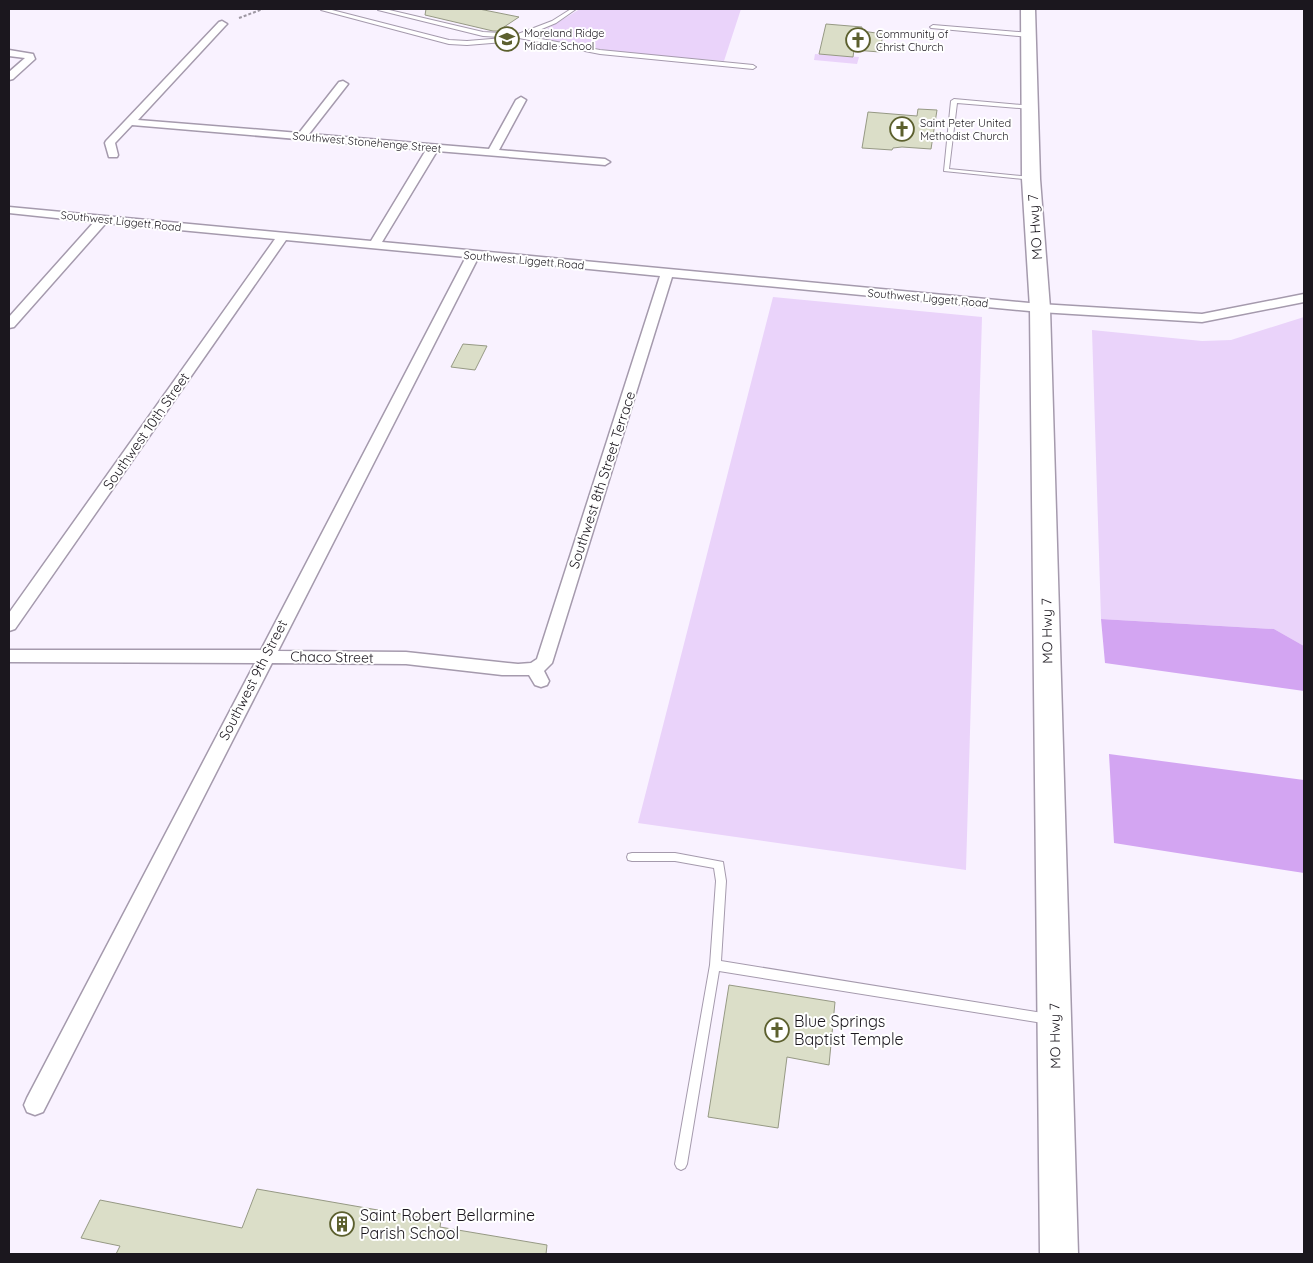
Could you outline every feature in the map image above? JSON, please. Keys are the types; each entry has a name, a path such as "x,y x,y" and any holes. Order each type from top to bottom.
{"main road":[{"name":"MO Hwy 7","path":"1028,9 1032,107 1031,179 1040,308 1059,1254"}],"street":[{"path":"114,154 110,143 222,24"},
{"path":"9,53 30,56 30,59 11,71"},
{"path":"302,136 343,84"},
{"path":"492,153 521,100"},
{"name":"Southwest Stonehenge Street","path":"129,122 605,162"},
{"path":"374,246 433,148"},
{"name":"Southwest Liggett Road","path":"9,210 473,256 1040,308"},
{"path":"9,324 103,219"},
{"name":"Southwest 10th Street","path":"9,625 282,237"},
{"name":"Southwest 9th Street","path":"34,1105 473,256"},
{"name":"Southwest 8th Street Terrace","path":"538,675 544,663 667,273"},
{"path":"1040,308 1202,318 1304,298"},
{"name":"Chaco Street","path":"9,656 266,656 431,659 538,675"}],"lane":[{"path":"323,9 449,42 484,43 519,36 546,26 574,9"},
{"path":"380,9 483,34 519,36 600,52 753,67"},
{"path":"933,27 1030,35"},
{"path":"1031,179 946,170 954,101 1032,107"},
{"path":"632,856 675,857 719,865 721,881 715,965 681,1164"},
{"path":"715,965 1055,1020"}],"path":[{"path":"239,18 263,9"}],"shaded area":[{"path":"580,9 741,9 724,61 627,53 567,44 535,36"},
{"path":"815,54 859,57 857,64 814,60"},
{"path":"773,297 982,317 966,870 638,823"},
{"path":"1304,317 1304,646 1274,629 1101,619 1092,330 1202,341 1231,340"},
{"path":"1101,619 1274,629 1304,646 1304,691 1105,663"},
{"path":"1109,754 1304,780 1304,873 1114,843"}],"building":[{"name":"Moreland Ridge Middle School","path":"426,9 479,9 519,17 498,31 493,31 425,15"},
{"name":"Community of Christ Church","path":"826,24 862,27 862,31 883,34 880,52 854,50 853,57 819,54"},
{"name":"Saint Peter United Methodist Church","path":"918,109 937,110 931,149 902,147 893,148 892,150 862,148 868,112 917,116"},
{"path":"463,344 487,346 475,370 451,367"},
{"name":"Blue Springs Baptist Temple","path":"729,985 835,1002 829,1065 787,1057 778,1128 708,1117"},
{"name":"Saint Robert Bellarmine Parish School","path":"257,1189 441,1221 440,1227 547,1245 546,1254 116,1254 120,1246 81,1238 100,1200 242,1228"}],"place":[{"name":"Moreland Ridge Middle School","path":"507,39"},
{"name":"Community of Christ Church","path":"858,40"},
{"name":"Saint Peter United Methodist Church","path":"902,129"},
{"name":"Blue Springs Baptist Temple","path":"777,1030"},
{"name":"Saint Robert Bellarmine Parish School","path":"342,1224"}]}
